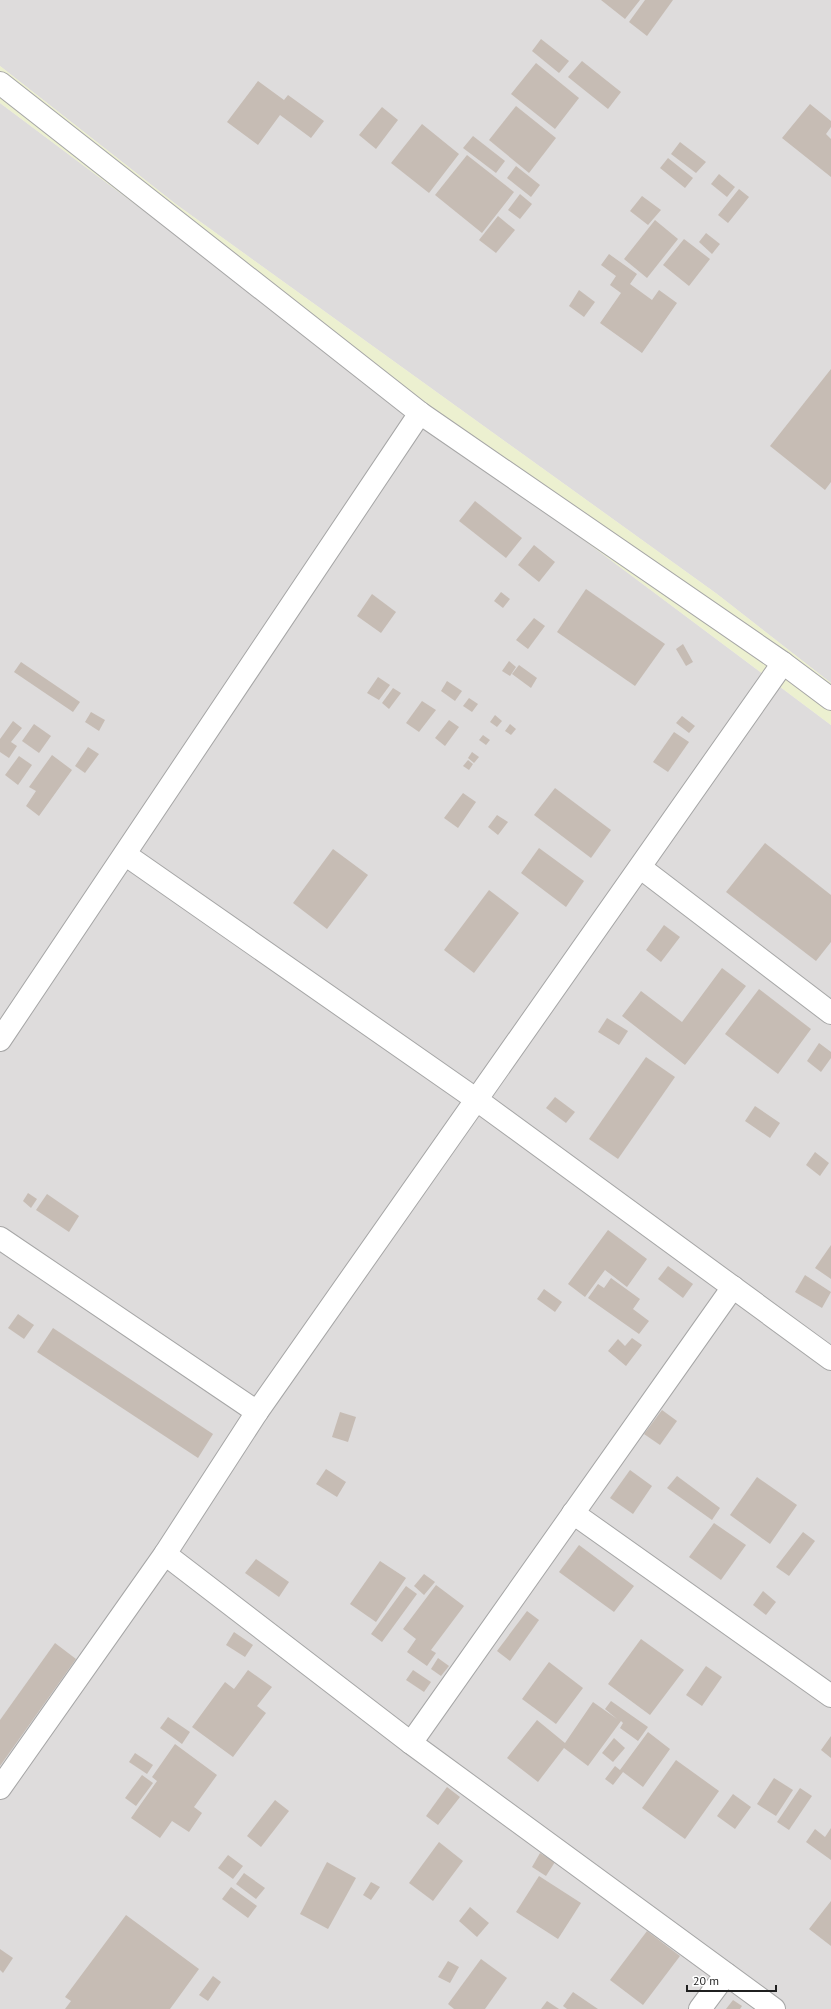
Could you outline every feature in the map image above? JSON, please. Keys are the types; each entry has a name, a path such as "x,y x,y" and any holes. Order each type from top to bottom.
{"street":[{"path":"0,83 420,413 783,663 831,700"},
{"path":"0,1040 126,855 420,413"},
{"path":"0,1788 165,1554 257,1412 641,868 783,663"},
{"path":"126,855 477,1100 831,1359"},
{"path":"641,868 831,1013"},
{"path":"0,1238 257,1412"},
{"path":"411,1743 733,1287"},
{"path":"573,1513 831,1696"},
{"path":"165,1554 411,1743 774,2009"},
{"path":"700,2009 726,1974"}],"shaded area":[{"path":"0,0 831,0 831,683 717,594 177,205 0,66"},
{"path":"0,103 831,725 831,2009 0,2009"}],"green space":[{"path":"0,66 177,205 717,594 831,683 831,725 0,103"}],"building":[{"path":"601,0 640,0 625,19"},
{"path":"645,0 673,0 647,36 629,22"},
{"path":"541,39 569,61 559,73 532,51"},
{"path":"582,61 621,92 608,109 568,77"},
{"path":"536,63 579,98 555,129 511,94"},
{"path":"258,81 284,100 288,95 324,121 311,138 280,115 258,145 227,122"},
{"path":"810,104 831,121 831,127 826,134 831,139 831,177 782,138"},
{"path":"516,106 556,138 529,173 489,140"},
{"path":"382,107 398,120 376,149 359,135"},
{"path":"422,124 459,154 429,193 391,163"},
{"path":"473,136 505,161 496,173 463,148"},
{"path":"680,142 706,162 696,173 671,154"},
{"path":"467,155 514,192 482,233 435,195"},
{"path":"668,158 693,178 685,188 660,168"},
{"path":"516,166 540,185 531,197 507,178"},
{"path":"719,174 735,187 727,197 711,184"},
{"path":"739,189 749,197 728,223 718,215"},
{"path":"520,194 532,204 520,219 508,210"},
{"path":"642,196 661,210 648,225 630,211"},
{"path":"498,216 515,230 496,253 479,240"},
{"path":"655,220 678,239 647,278 624,259"},
{"path":"706,233 720,244 712,254 699,242"},
{"path":"684,239 710,259 689,286 663,265"},
{"path":"609,254 637,274 630,284 652,300 659,290 677,303 642,353 600,323 621,293 610,285 616,276 601,265"},
{"path":"579,290 595,302 584,317 569,306"},
{"path":"831,369 831,482 825,490 770,446"},
{"path":"475,501 522,538 506,558 459,521"},
{"path":"534,545 555,562 539,582 518,565"},
{"path":"586,589 665,644 635,686 557,632"},
{"path":"501,592 510,599 503,608 494,601"},
{"path":"372,594 396,612 381,633 357,616"},
{"path":"534,618 545,626 528,649 516,640"},
{"path":"683,644 693,662 686,666 676,649"},
{"path":"509,661 516,667 510,676 502,671"},
{"path":"21,662 80,702 73,712 14,672"},
{"path":"519,665 537,678 531,688 512,674"},
{"path":"378,677 390,685 379,700 367,693"},
{"path":"447,681 462,691 455,701 441,691"},
{"path":"393,688 401,693 389,709 382,703"},
{"path":"469,698 478,704 472,712 463,706"},
{"path":"422,701 436,710 419,732 406,723"},
{"path":"91,712 105,720 99,731 85,722"},
{"path":"495,715 502,721 497,727 490,722"},
{"path":"682,716 695,726 689,733 676,723"},
{"path":"449,720 459,727 445,746 435,738"},
{"path":"13,721 22,728 11,742 17,746 9,758 0,752 0,739"},
{"path":"34,724 51,736 39,753 22,741"},
{"path":"510,724 516,729 511,735 505,731"},
{"path":"674,732 689,742 668,772 653,762"},
{"path":"483,735 490,740 486,745 479,740"},
{"path":"88,747 99,754 85,773 75,766"},
{"path":"472,752 479,757 474,763 468,758"},
{"path":"52,755 72,770 39,816 26,806 36,791 29,787"},
{"path":"19,756 32,765 18,785 5,775"},
{"path":"468,760 473,764 469,770 463,766"},
{"path":"555,788 611,830 591,858 534,815"},
{"path":"463,793 476,802 458,828 444,818"},
{"path":"497,815 508,822 498,835 488,827"},
{"path":"765,843 831,895 831,942 816,961 726,892"},
{"path":"539,848 584,881 566,907 521,873"},
{"path":"333,849 368,875 327,929 293,903"},
{"path":"489,890 519,913 474,973 444,950"},
{"path":"664,925 680,937 661,962 646,950"},
{"path":"722,968 746,986 685,1065 622,1016 641,991 682,1022"},
{"path":"759,989 811,1029 778,1074 725,1034"},
{"path":"607,1018 628,1031 619,1045 598,1032"},
{"path":"819,1043 831,1052 831,1058 821,1072 807,1061"},
{"path":"646,1057 675,1077 618,1159 589,1139"},
{"path":"555,1097 575,1112 566,1123 546,1108"},
{"path":"755,1106 780,1123 770,1138 745,1121"},
{"path":"815,1152 829,1163 820,1176 806,1165"},
{"path":"28,1193 37,1199 31,1208 23,1201"},
{"path":"47,1194 79,1216 69,1232 36,1210"},
{"path":"608,1230 647,1259 627,1287 605,1270 585,1297 568,1284"},
{"path":"831,1245 831,1279 815,1268"},
{"path":"668,1266 693,1284 683,1298 658,1279"},
{"path":"805,1275 831,1292 822,1308 795,1292"},
{"path":"611,1278 640,1299 633,1309 649,1321 639,1334 588,1298 598,1284 604,1288"},
{"path":"544,1289 562,1302 555,1312 537,1299"},
{"path":"18,1314 34,1325 24,1339 8,1328"},
{"path":"53,1328 213,1434 198,1458 37,1352"},
{"path":"632,1338 642,1345 626,1366 608,1351 618,1339 625,1346"},
{"path":"662,1410 677,1421 660,1445 644,1434"},
{"path":"340,1412 356,1417 348,1442 332,1437"},
{"path":"326,1469 346,1482 337,1497 316,1484"},
{"path":"630,1470 652,1486 633,1514 610,1498"},
{"path":"677,1476 720,1508 712,1520 667,1488"},
{"path":"757,1477 797,1505 770,1544 730,1515"},
{"path":"714,1523 746,1545 721,1580 689,1557"},
{"path":"803,1532 815,1541 789,1576 776,1567"},
{"path":"579,1545 634,1586 614,1612 559,1572"},
{"path":"256,1559 289,1582 279,1597 245,1573"},
{"path":"380,1561 406,1578 376,1622 350,1604"},
{"path":"424,1574 435,1582 424,1595 414,1586"},
{"path":"436,1585 464,1606 431,1650 436,1653 427,1666 407,1652 416,1639 403,1629"},
{"path":"406,1586 417,1594 382,1642 371,1634"},
{"path":"763,1591 776,1602 766,1615 753,1605"},
{"path":"527,1611 539,1620 510,1661 497,1651"},
{"path":"234,1632 253,1645 245,1657 226,1645"},
{"path":"641,1639 684,1670 650,1715 608,1684"},
{"path":"55,1643 76,1659 0,1766 0,1720"},
{"path":"438,1658 449,1666 441,1676 431,1669"},
{"path":"549,1662 583,1688 556,1724 522,1699"},
{"path":"706,1666 722,1677 702,1706 686,1695"},
{"path":"248,1670 272,1687 257,1706 266,1713 233,1757 192,1727 225,1682 234,1689"},
{"path":"413,1670 431,1682 424,1692 406,1680"},
{"path":"611,1701 648,1727 638,1741 620,1728 623,1723 621,1721 588,1766 564,1748 538,1782 507,1758 537,1720 565,1743 593,1702 617,1719 605,1709"},
{"path":"168,1717 190,1732 182,1744 160,1728"},
{"path":"648,1732 670,1749 643,1787 623,1772 613,1785 605,1779 615,1766 620,1770"},
{"path":"831,1736 831,1758 821,1750"},
{"path":"614,1738 625,1748 613,1762 602,1753"},
{"path":"175,1744 217,1775 194,1807 202,1813 189,1832 172,1821 160,1838 131,1818 157,1781 152,1777"},
{"path":"135,1753 153,1765 147,1774 129,1762"},
{"path":"676,1760 719,1791 685,1839 642,1808"},
{"path":"142,1775 153,1783 136,1806 125,1798"},
{"path":"774,1778 793,1790 776,1816 757,1804"},
{"path":"447,1787 460,1797 438,1825 426,1816"},
{"path":"800,1788 812,1796 789,1830 777,1822"},
{"path":"733,1794 751,1807 735,1829 717,1816"},
{"path":"275,1800 289,1811 261,1847 247,1836"},
{"path":"831,1828 831,1860 806,1842 815,1829 825,1837"},
{"path":"439,1842 463,1861 433,1901 409,1883"},
{"path":"540,1853 555,1862 546,1876 532,1867"},
{"path":"228,1855 243,1866 233,1879 218,1868"},
{"path":"327,1862 356,1878 328,1929 300,1914"},
{"path":"244,1873 265,1888 256,1899 236,1884"},
{"path":"539,1876 581,1903 558,1939 516,1912"},
{"path":"371,1882 380,1887 371,1900 363,1895"},
{"path":"231,1887 257,1906 248,1918 222,1899"},
{"path":"831,1901 831,1946 809,1929"},
{"path":"470,1907 489,1923 477,1937 459,1921"},
{"path":"126,1915 199,1969 170,2009 65,2009 71,2001 65,1997"},
{"path":"647,1931 680,1956 643,2005 610,1980"},
{"path":"0,1949 13,1958 3,1973 0,1970"},
{"path":"481,1959 507,1978 485,2009 454,2009 448,2004"},
{"path":"448,1961 459,1967 450,1983 438,1977"},
{"path":"213,1976 221,1982 208,2001 199,1995"},
{"path":"573,1992 598,2009 567,2009 563,2006"},
{"path":"733,2000 742,2006 740,2009 726,2009"},
{"path":"547,2001 559,2009 541,2009"}]}
